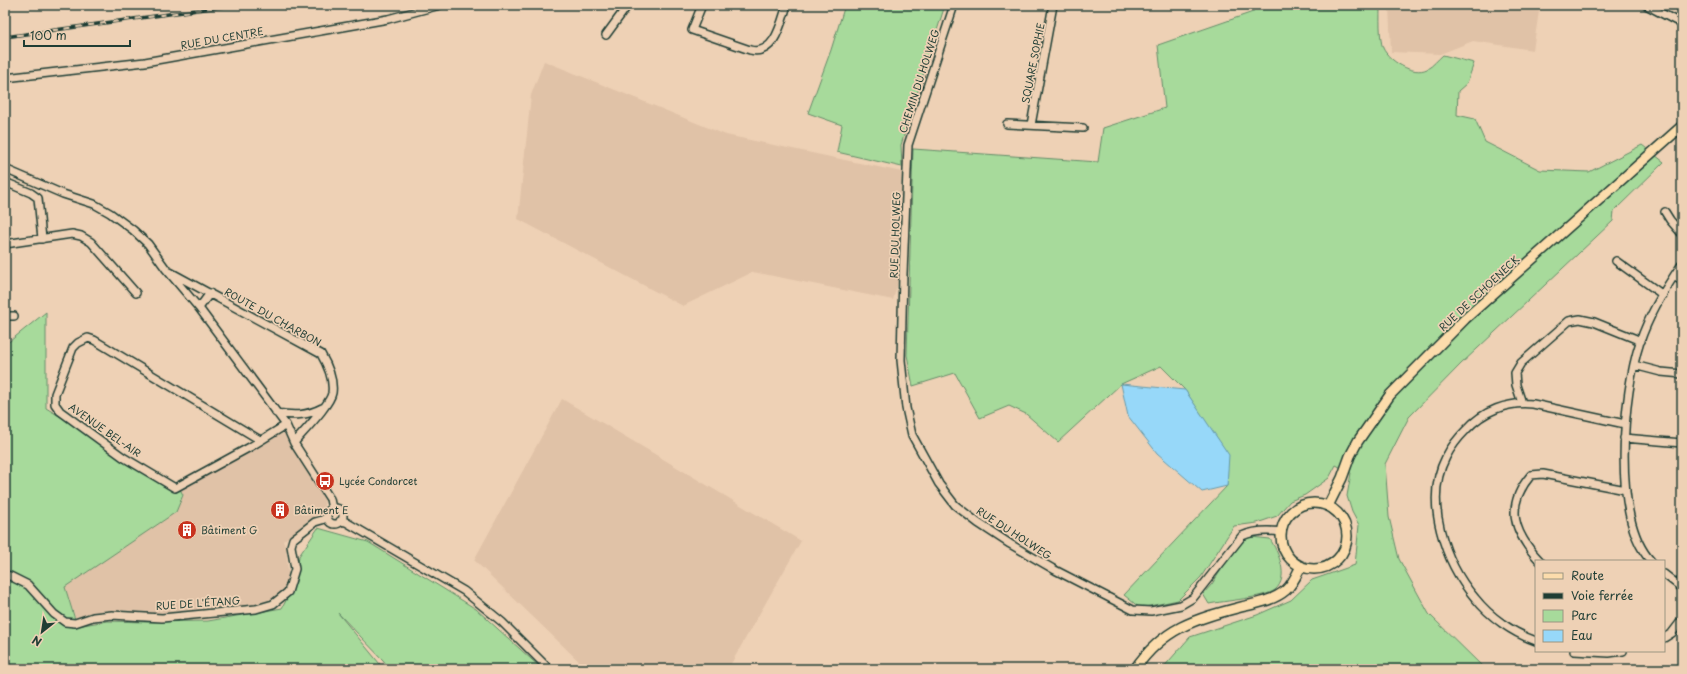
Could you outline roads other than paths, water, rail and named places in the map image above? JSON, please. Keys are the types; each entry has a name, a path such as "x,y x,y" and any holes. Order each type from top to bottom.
{"main road":[{"name":"RUE DE SCHOENECK","path":"1328,506 1358,441 1390,395 1465,319 1682,126"},
{"path":"1314,503 1328,506 1337,512 1347,529 1345,548 1336,562 1328,566 1319,569 1310,569 1301,566 1294,562 1284,550 1282,543 1282,532 1289,515 1300,506 1314,503"},
{"path":"1135,669 1143,657 1173,631 1217,613 1269,600 1278,596 1288,588 1301,566"}],"street":[{"name":"RUE DU CENTRE","path":"5,78 145,62 388,19 440,5"},
{"path":"606,35 628,5"},
{"path":"702,5 692,30 735,45 758,51 767,48 773,41 787,5"},
{"name":"CHEMIN DU HOLWEG","path":"908,164 908,145 954,5"},
{"name":"SQUARE SOPHIE","path":"1031,125 1053,5"},
{"path":"1646,5 1682,24"},
{"path":"1007,124 1084,128"},
{"name":"RUE DU HOLWEG","path":"908,164 901,360 902,381 912,435 939,484 955,505 984,527 1055,570 1133,610 1151,612 1181,605 1193,598 1242,536 1250,532 1266,530 1282,532"},
{"name":"ROUTE DU CHARBON","path":"5,169 63,194 94,204 122,221 142,239 199,308 286,425 294,443 330,499 332,509"},
{"path":"5,182 31,193 38,198 42,239"},
{"path":"1665,212 1682,234"},
{"path":"5,244 72,234 81,236 91,242 136,293"},
{"path":"1616,261 1663,295"},
{"path":"1648,560 1639,542 1631,519 1626,490 1624,438 1628,393 1640,341 1663,295 1682,264"},
{"name":"ROUTE DU CHARBON","path":"166,269 321,354 330,369 332,393 325,406 294,443"},
{"path":"1674,276 1682,281"},
{"path":"199,308 210,293"},
{"path":"5,316 14,316"},
{"path":"1522,403 1516,385 1515,373 1521,363 1569,321 1580,319 1594,322 1640,341"},
{"name":"AVENUE BEL-AIR","path":"260,440 94,340 88,338 78,342 73,348 55,394 55,404 60,411 123,457 175,488 260,440 286,425"},
{"path":"1634,365 1661,372 1682,374"},
{"path":"1535,641 1510,629 1492,616 1475,598 1459,576 1443,536 1436,499 1438,480 1445,458 1457,439 1472,423 1487,413 1522,403 1534,404 1625,424"},
{"path":"276,413 289,416 306,415 325,406"},
{"path":"1624,438 1682,443"},
{"path":"1539,560 1520,534 1515,521 1514,506 1523,484 1531,475 1543,474 1626,490"},
{"path":"340,521 342,517 341,512 337,509 332,509 327,513 327,517 332,523 340,521 346,522 464,592 502,622 549,669"},
{"name":"RUE DE L'ÉTANG","path":"5,575 28,585 54,614 65,622 75,623 93,617 112,615 162,618 256,609 273,604 288,592 295,569 291,546 293,539 315,522 327,517"},
{"path":"1665,575 1682,588"},
{"path":"1665,637 1672,633 1682,620"},
{"path":"1592,652 1616,652"}],"water":[{"path":"1121,384 1185,390 1229,455 1227,486 1202,492 1157,453 1128,416"}],"railway":[{"path":"5,37 233,5"}],"place":[{"name":"Lycée Condorcet","path":"325,481"},
{"name":"Bâtiment E","path":"280,510"},
{"name":"Bâtiment G","path":"187,530"}]}
